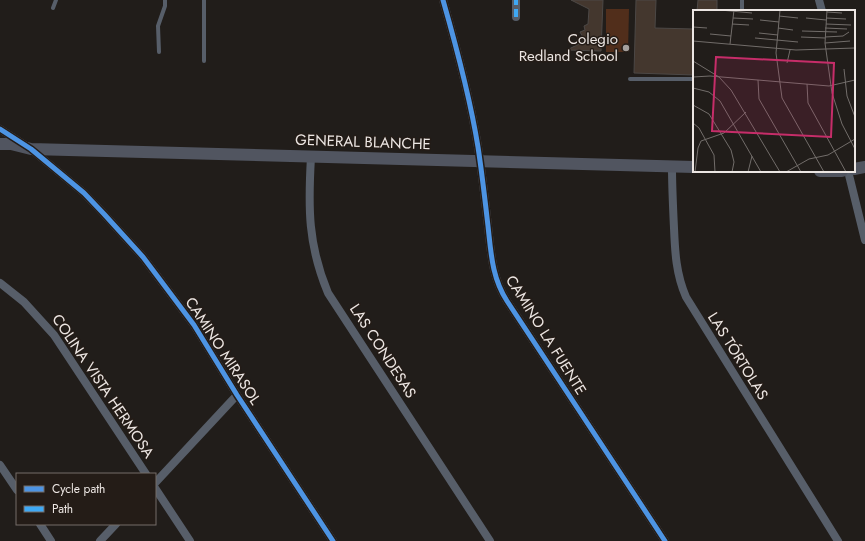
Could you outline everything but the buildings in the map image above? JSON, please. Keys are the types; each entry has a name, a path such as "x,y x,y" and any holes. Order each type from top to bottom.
{"main road":[{"name":"GENERAL BLANCHE","path":"0,144 11,144 31,149 693,167"},
{"name":"GENERAL BLANCHE","path":"0,152 18,153 31,149"},
{"path":"855,169 865,167"}],"street":[{"name":"CAMINO LA FUENTE","path":"442,0 468,95 480,162 493,269 500,290 665,541"},
{"path":"516,0 516,17"},
{"path":"819,0 822,10"},
{"name":"CAMINO MIRASOL","path":"0,129 31,149 84,193 143,257 194,325 237,395 333,541"},
{"name":"LAS CONDESAS","path":"311,157 310,228 318,264 328,293 490,541"},
{"name":"LAS TÓRTOLAS","path":"672,167 675,257 679,280 686,297 838,541"},
{"path":"848,172 865,240"},
{"name":"COLINA VISTA HERMOSA","path":"0,283 24,302 54,335 145,473"},
{"path":"156,482 237,395"},
{"path":"0,465 16,489"},
{"path":"156,490 190,541"},
{"path":"41,525 51,541"},
{"path":"100,541 115,525"}],"lane":[{"path":"53,8 56,0"},
{"path":"159,52 158,26 165,6 165,0"},
{"path":"204,0 204,61"},
{"path":"630,79 693,79"}],"shaded area":[{"path":"606,9 629,9 628,52 606,52"}],"marked path":[{"path":"516,0 516,17"}],"cycle path":[{"path":"443,0 463,73 475,128 491,256 498,283 507,301 665,541"},
{"path":"0,129 31,149 84,193 143,257 194,325 237,395 333,541"}],"place":[{"name":"Colegio Redland School","path":"626,48"}]}
